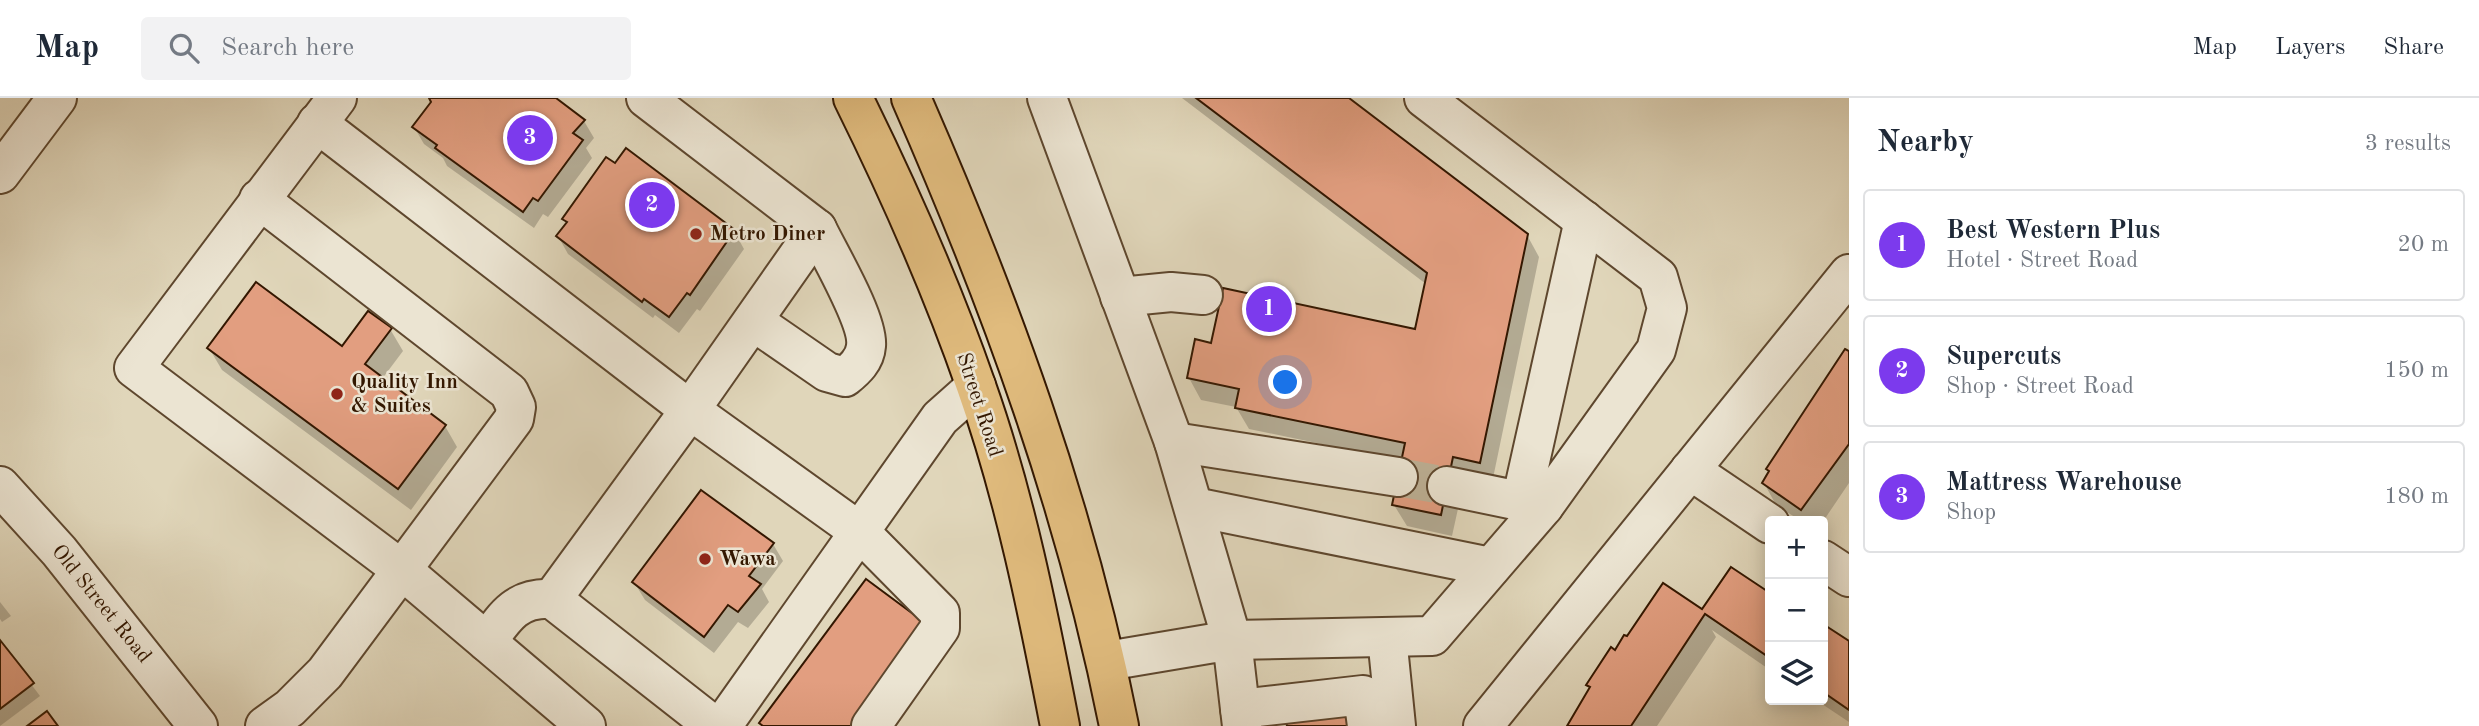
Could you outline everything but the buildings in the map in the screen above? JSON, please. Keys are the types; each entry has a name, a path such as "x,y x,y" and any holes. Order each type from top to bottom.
{"main road":[{"name":"Street Road","path":"853,98 893,180 976,386 1022,543 1060,726"},
{"path":"911,98 999,310 1043,433 1107,661 1119,726"}],"street":[{"path":"0,174 57,98"},
{"path":"646,98 817,229 862,322 866,346 859,365 845,377 827,372 753,321"},
{"path":"1047,98 1174,442 1195,508 1232,640 1241,718 1363,695 1367,726"},
{"path":"1107,661 1232,640 1432,636 1491,567 1532,504 1656,350 1667,308 1658,277 1424,98"},
{"path":"586,726 402,570 134,368 327,111 690,410 860,532 940,614 940,628 871,726"},
{"path":"259,199 509,392 516,407 514,419 326,673 265,726"},
{"path":"1532,504 1584,220"},
{"path":"552,599 690,410 817,229"},
{"path":"1483,726 1849,274"},
{"path":"1121,297 1171,292 1203,295"},
{"path":"722,726 940,418 976,386"},
{"path":"1174,442 1398,477"},
{"path":"1690,470 1765,521"},
{"name":"Old Street Road","path":"0,486 59,551 198,726"},
{"path":"1447,486 1532,504"},
{"path":"1195,508 1491,567"},
{"path":"1828,563 1849,578"},
{"path":"487,642 508,612 522,601 552,599 714,726"},
{"path":"1387,637 1396,726"}],"tunnel":[{"path":"1398,477 1447,486"}],"place":[{"name":"Mattress Warehouse","path":"530,138"},
{"name":"Supercuts","path":"652,205"},
{"name":"Metro Diner","path":"696,234"},
{"name":"Best Western Plus","path":"1269,309"},
{"name":"Quality Inn & Suites","path":"337,394"},
{"name":"Wawa","path":"705,559"}]}
